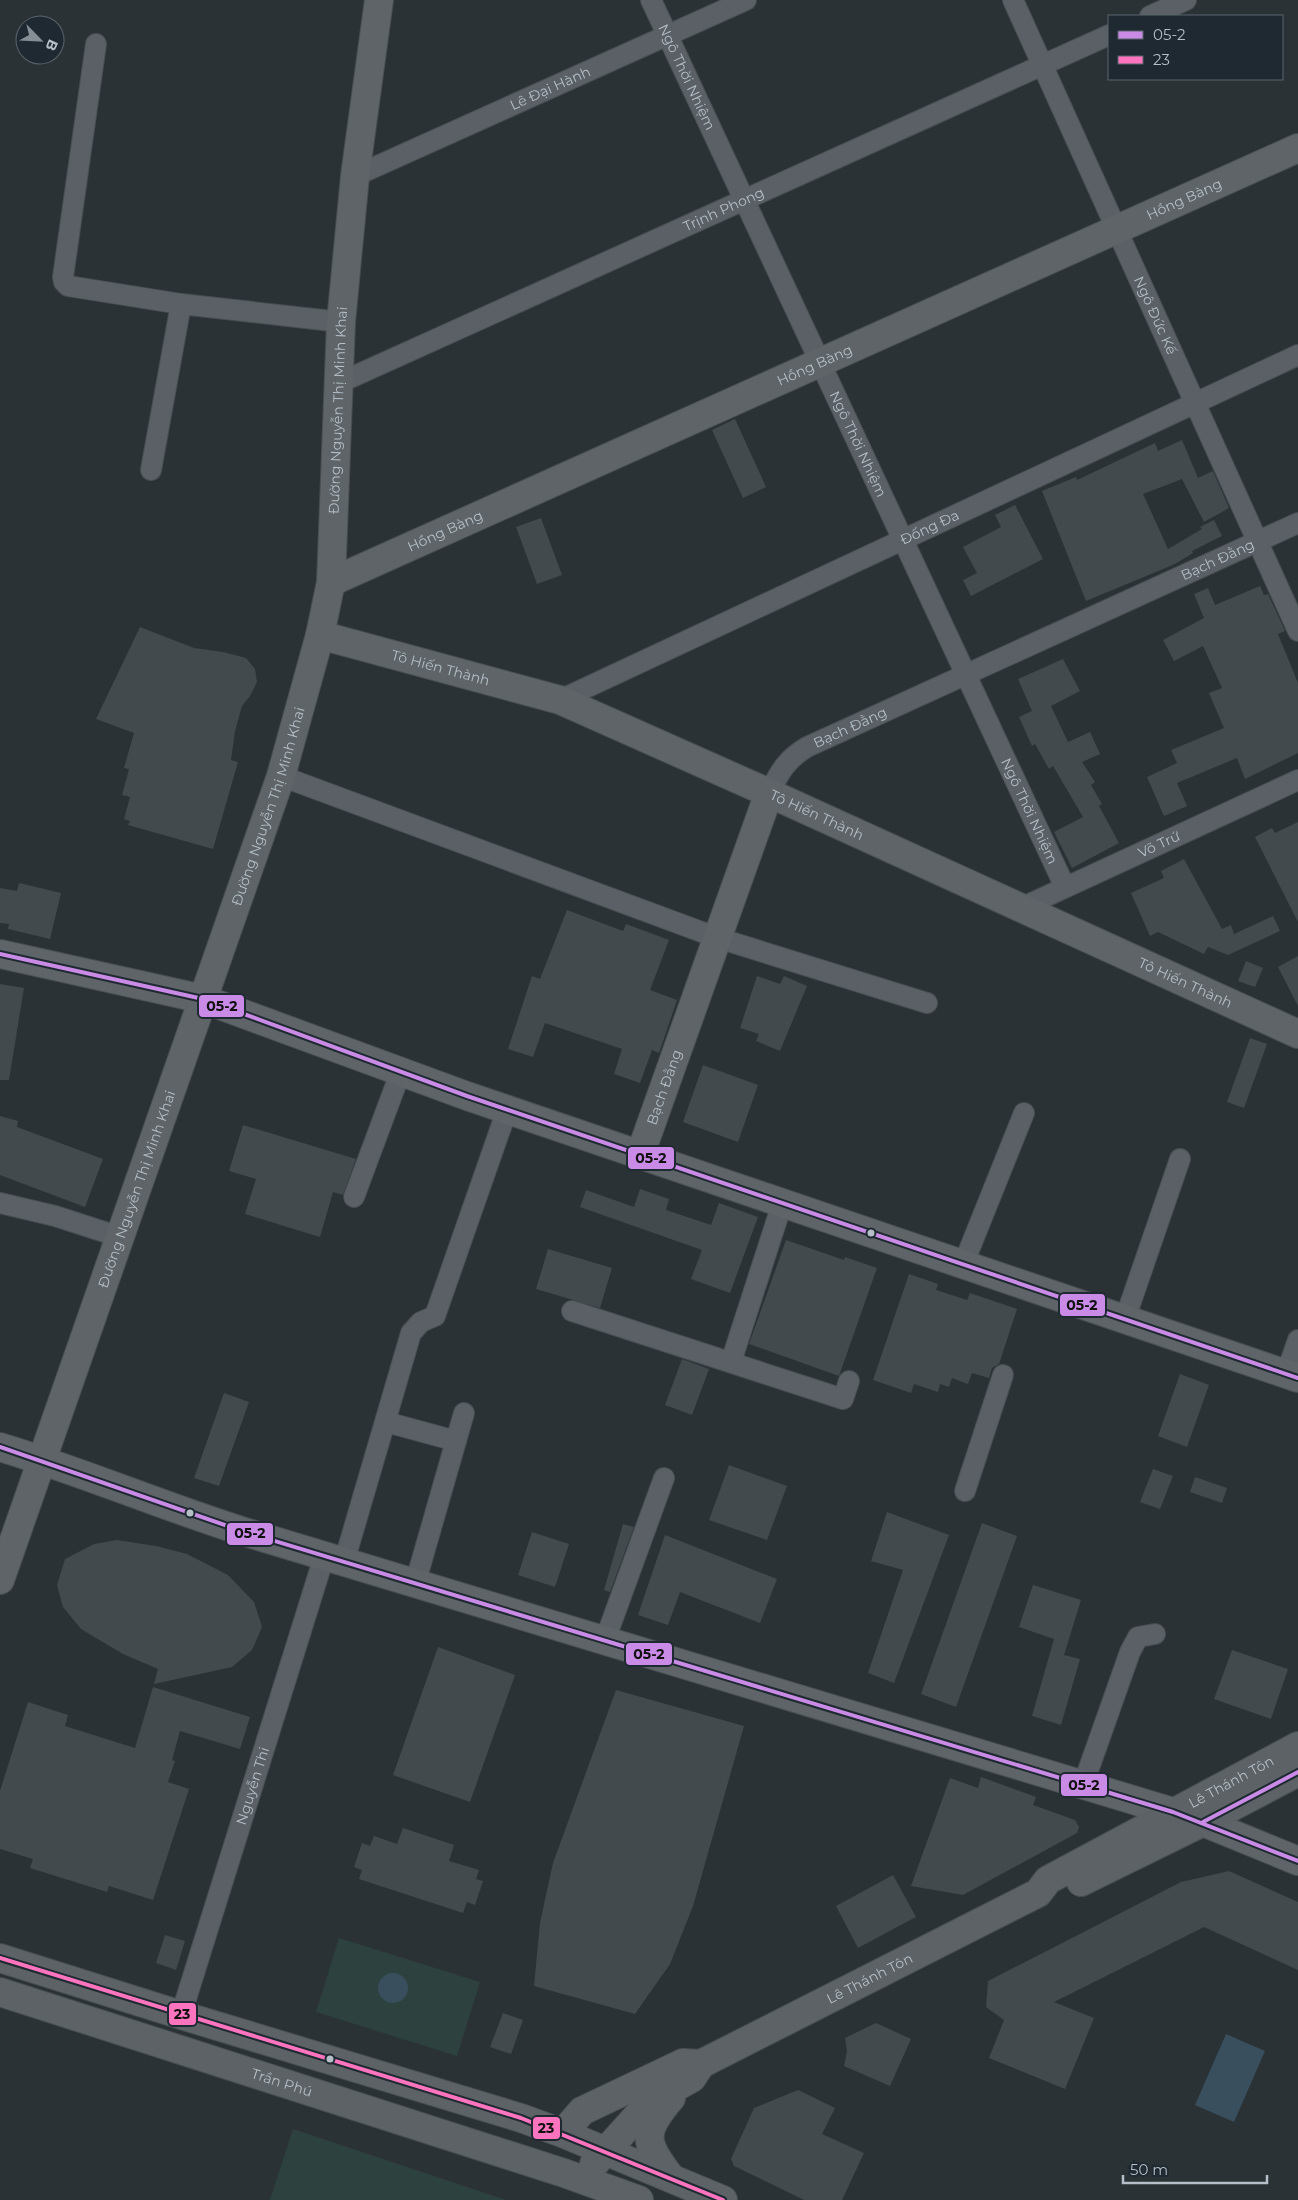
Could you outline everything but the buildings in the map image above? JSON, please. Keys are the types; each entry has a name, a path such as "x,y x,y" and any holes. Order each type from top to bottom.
{"main road":[{"name":"Lê Thánh Tôn","path":"562,2133 582,2111 683,2063 701,2064 1038,1893 1048,1880 1298,1746"},
{"name":"Lê Thánh Tôn","path":"1038,1893 1055,1895 1203,1822 1298,1772"},
{"path":"1173,1812 1203,1822"},
{"path":"0,1958 180,2015 522,2118 607,2151 723,2200"},
{"name":"Trần Phú","path":"0,1992 568,2175 639,2200"},
{"name":"Lê Thánh Tôn","path":"607,2151 626,2127 653,2100 692,2078 701,2064"},
{"path":"671,2178 650,2147 649,2133 662,2109 682,2085"},
{"path":"522,2118 545,2120 582,2111"},
{"path":"562,2133 555,2160 558,2168 568,2175 580,2176 607,2151"}],"street":[{"name":"Đường Nguyễn Thị Minh Khai","path":"0,1580 281,776 320,635 331,582 341,322 354,176 379,0"},
{"name":"Ngô Thời Nhiệm","path":"651,0 1065,887"},
{"name":"Lê Đại Hành","path":"354,176 746,0"},
{"name":"Ngô Đức Kế","path":"1013,0 1298,631"},
{"path":"1152,15 1186,0"},
{"name":"Trịnh Phong","path":"339,384 1108,35"},
{"path":"96,44 63,277 64,282 68,286 181,304 341,322"},
{"name":"Hồng Bàng","path":"331,582 1116,228 1298,148"},
{"path":"151,470 181,304"},
{"name":"Đống Đa","path":"560,700 1298,355"},
{"name":"Bạch Đằng","path":"640,1155 769,793 780,771 792,756 807,747 1298,523"},
{"name":"Tô Hiến Thành","path":"320,635 560,700 1295,1029"},
{"path":"281,776 718,938 927,1003"},
{"name":"Võ Trứ","path":"1022,908 1298,780"},
{"path":"0,954 203,998 508,1110 1292,1376 1298,1340"},
{"path":"354,1197 401,1071"},
{"name":"Nguyễn Thi","path":"180,2015 334,1559 386,1422 411,1333 421,1322 435,1316 508,1110"},
{"path":"963,1265 1024,1113"},
{"path":"1124,1320 1180,1159"},
{"path":"0,1203 55,1216 120,1236"},
{"path":"732,1362 782,1204"},
{"path":"572,1311 843,1399 849,1381"},
{"path":"965,1491 1003,1374"},
{"path":"416,1584 464,1413"},
{"path":"386,1422 456,1441"},
{"path":"0,1447 42,1460 180,1512 1173,1812"},
{"path":"605,1640 664,1478"},
{"path":"1083,1785 1130,1652 1138,1637 1155,1634"},
{"path":"1203,1822 1298,1861"}],"green space":[{"path":"339,1938 480,1982 457,2056 316,2012"},
{"path":"293,2129 506,2200 270,2200"}],"water":[{"path":"393,1973 404,1977 408,1988 404,1999 393,2003 382,1999 378,1988 382,1977"},
{"path":"1226,2034 1265,2051 1234,2122 1195,2105"}],"transit line":[{"name":"05-2","path":"0,954 203,999 467,1096 1298,1378"},
{"name":"05-2","path":"0,1447 245,1532 1173,1812 1298,1861"},
{"name":"05-2","path":"1203,1822 1298,1772"},
{"name":"23","path":"0,1958 521,2118 723,2200"}]}
